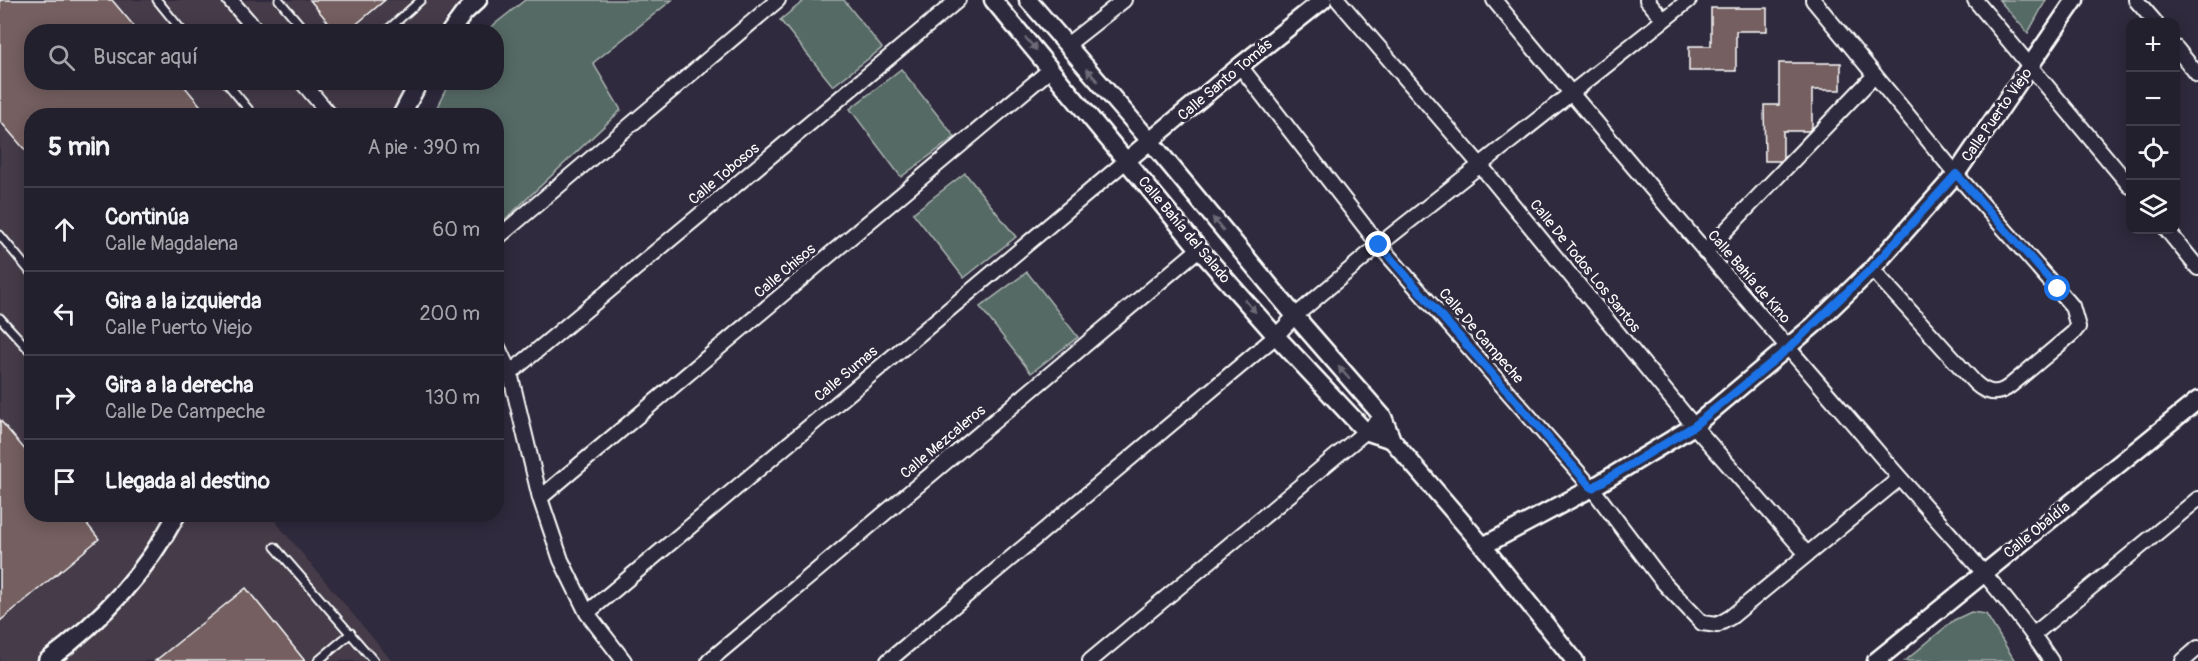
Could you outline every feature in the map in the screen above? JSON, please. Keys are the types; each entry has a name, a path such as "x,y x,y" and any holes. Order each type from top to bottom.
{"street":[{"path":"230,0 251,24"},
{"path":"456,24 478,0"},
{"path":"504,232 778,0"},
{"name":"Calle Tobosos","path":"510,374 958,0"},
{"name":"Calle Bahía del Salado","path":"993,0 1199,249 1276,336 1365,431 1392,440"},
{"name":"Calle Bahía del Salado","path":"1028,0 1383,417 1392,440 1483,546 1575,661"},
{"path":"1067,45 1124,0"},
{"name":"Calle Santo Tomás","path":"1126,161 1323,0"},
{"name":"Calle De Todos Los Santos","path":"1338,0 1481,166 1694,426 1806,553"},
{"name":"Calle Bahía de Kino","path":"1494,0 1570,94 1705,252 1984,572 2051,661"},
{"path":"1647,0 1664,20"},
{"path":"888,661 1276,336 1295,316 1379,245 1689,0"},
{"path":"1813,0 1956,174 2072,306 2078,327 2004,391 1992,393 1982,390 1975,383 1872,268"},
{"path":"1975,0 2126,181"},
{"name":"Calle Puerto Viejo","path":"1483,546 1592,488 1694,426 1789,348 1872,268 1956,174 2075,0"},
{"path":"2136,0 2152,18"},
{"path":"2180,54 2198,75"},
{"name":"Calle De Campeche","path":"1240,66 1379,245 1592,488 1663,582 1702,623 1710,625 1723,622 1806,553"},
{"name":"Calle Chisos","path":"540,498 1051,69"},
{"path":"1705,252 1875,75"},
{"path":"309,90 324,108"},
{"path":"405,108 415,90"},
{"name":"Calle Sumas","path":"587,613 1126,161"},
{"path":"2169,234 2198,267"},
{"name":"Calle Mezcaleros","path":"709,661 1199,249"},
{"path":"504,361 510,374 540,498 561,560 587,613 624,661"},
{"name":"Calle Obaldía","path":"1876,661 2198,400"},
{"path":"1090,661 1383,417"},
{"path":"1806,553 1900,478"},
{"path":"2033,635 2198,500"},
{"path":"47,661 77,639 125,591 153,554 172,522"},
{"path":"2183,661 2198,648"}],"lane":[{"path":"157,0 176,24"},
{"path":"279,0 299,24"},
{"path":"394,24 421,0"},
{"path":"233,90 247,108"},
{"path":"0,235 24,264"},
{"path":"0,318 24,344"},
{"path":"275,547 374,661"},
{"path":"318,661 351,633"}],"shaded area":[{"path":"0,0 465,0 447,16 443,24 24,24 24,90 410,90 400,108 24,108 24,522 276,522 392,661 0,661"}],"green space":[{"path":"525,0 672,0 593,63 621,110 504,220 504,108 436,108 446,90 504,90 504,24 495,24"},
{"path":"805,0 844,0 882,48 833,86 780,20"},
{"path":"1999,0 2046,0 2028,33"},
{"path":"901,69 955,137 901,177 850,109"},
{"path":"965,173 1016,237 964,278 913,213"},
{"path":"1027,272 1078,337 1031,373 980,307"},
{"path":"1971,612 1986,614 2015,661 1905,661 1954,620"}],"building":[{"path":"0,0 112,0 132,24 24,24 24,90 188,90 202,108 24,108 24,149 0,121"},
{"path":"310,0 385,0 356,24 330,24"},
{"path":"1711,8 1767,8 1767,31 1736,31 1736,71 1689,71 1689,46 1711,46"},
{"path":"1779,63 1841,63 1841,90 1812,90 1812,127 1809,131 1783,131 1783,158 1780,161 1765,161 1764,105 1779,105"},
{"path":"0,420 24,448 24,522 85,522 99,539 0,621"},
{"path":"246,588 305,661 155,661"}],"route":[{"path":"1379,245 1592,488 1694,426 1815,326 1872,268 1956,174 2058,289"}]}
